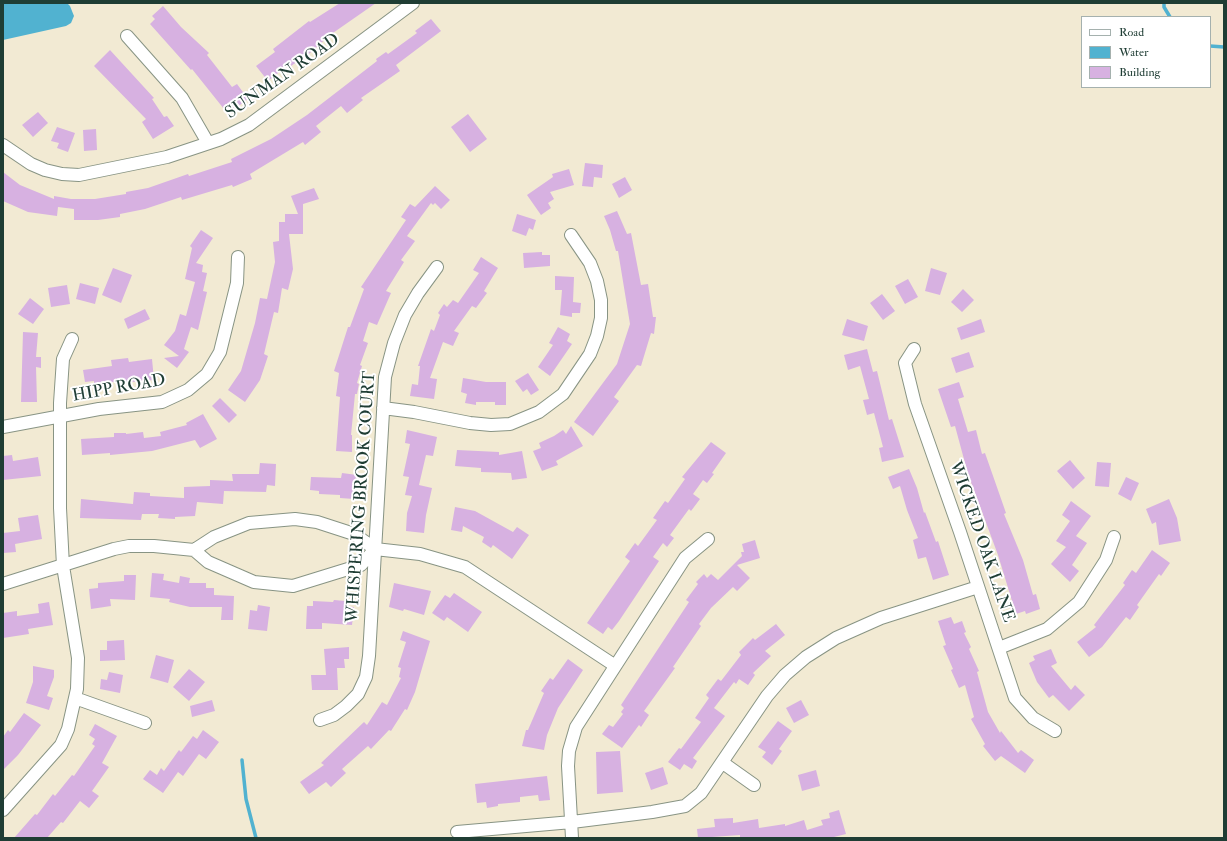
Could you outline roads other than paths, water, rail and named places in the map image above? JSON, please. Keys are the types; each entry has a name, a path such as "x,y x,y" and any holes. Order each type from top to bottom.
{"street":[{"name":"SUNMAN ROAD","path":"3,145 31,164 45,170 62,174 78,175 167,157 221,139 249,125 413,3"},
{"path":"127,36 182,98 208,143"},
{"path":"383,408 414,412 470,423 491,425 510,424 539,412 563,394 590,354 597,336 601,318 601,300 597,281 590,262 570,235"},
{"name":"HIPP ROAD","path":"3,427 99,409 162,402 176,396 198,383 207,374 220,352 237,283 238,257"},
{"name":"WHISPERING BROOK COURT","path":"320,720 334,715 346,706 358,694 366,677 369,656 385,377 394,343 405,315 418,292 437,267"},
{"path":"3,810 61,745 68,729 75,698 78,658 63,566 60,508 60,417 63,359 72,339"},
{"name":"WICKED OAK LANE","path":"914,349 905,363 915,404 1015,698 1033,718 1056,731"},
{"path":"194,550 214,537 249,524 295,519 317,522 354,534 375,549 420,554 465,567 614,665"},
{"path":"999,648 1047,629 1079,602 1106,560 1114,537"},
{"path":"572,838 568,766 572,737 582,716 614,665 685,558 708,539"},
{"path":"3,584 129,546 154,546 194,550 208,562 254,582 292,586 361,565 375,549"},
{"path":"457,832 572,822 652,812 685,806 701,794 766,696 785,675 806,657 836,638 881,618 978,587"},
{"path":"75,698 145,723"},
{"path":"722,763 754,785"}],"water":[{"path":"3,3 67,3 70,6 74,16 71,23 66,26 3,40"}],"waterway":[{"path":"1164,3 1164,7 1169,16"},
{"path":"1211,46 1224,47"},
{"path":"242,760 246,799 256,838"}]}
